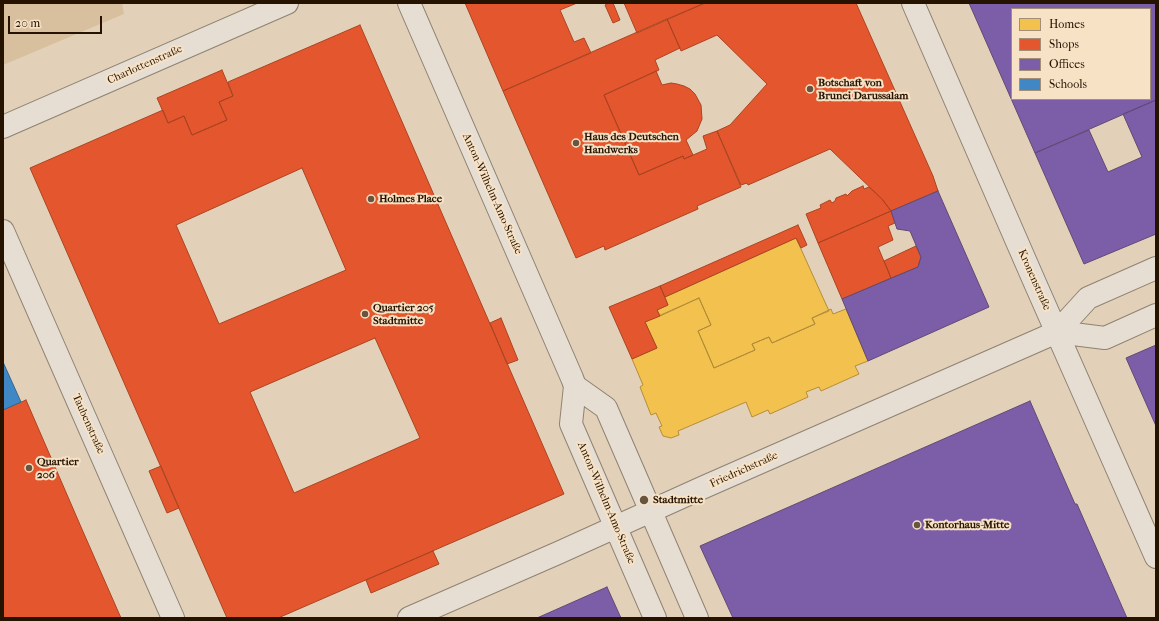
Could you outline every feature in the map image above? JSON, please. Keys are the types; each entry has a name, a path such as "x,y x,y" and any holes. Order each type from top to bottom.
{"street":[{"name":"Charlottenstraße","path":"3,127 287,3"},
{"name":"Anton-Wilhelm-Amo-Straße","path":"409,3 575,386 571,424 655,618"},
{"name":"Kronenstraße","path":"913,3 1156,557"},
{"name":"Taubenstraße","path":"3,231 173,618"},
{"name":"Friedrichstraße","path":"409,618 1057,332 1088,298 1156,268"},
{"path":"1057,332 1105,338 1156,315"},
{"path":"575,386 606,408 697,618"}],"shaded area":[{"path":"3,3 122,3 124,14 3,65"}],"building: Homes":[{"path":"796,238 829,311 812,318 815,324 772,343 769,337 752,344 755,350 714,368 698,331 711,325 699,298 660,316 657,310 668,305 665,297"},
{"path":"699,298 711,325 698,331 714,368 755,350 752,344 769,337 772,343 815,324 812,318 831,309 833,314 846,309 868,361 855,366 859,374 821,391 819,387 806,392 808,397 770,414 768,410 752,417 746,402 678,431 679,435 671,438 663,436 659,427 662,426 656,413 651,415 640,387 643,385 632,359 657,348 645,322"}],"building: Shops":[{"path":"465,3 577,3 560,10 574,42 584,38 591,53 503,91"},
{"path":"613,3 620,20 613,23 605,5"},
{"path":"624,3 705,3 637,33"},
{"path":"705,3 856,3 933,176 938,191 891,211 882,199 830,149 748,185 747,183 741,185 717,131 730,125 767,84 717,35 681,51 667,19"},
{"name":"Haus des Deutschen Handwerks","path":"667,19 680,48 655,60 659,70 604,95 639,175 683,156 684,159 707,149 703,136 717,131 741,187 697,206 698,209 605,250 604,246 576,258 503,91"},
{"name":"Quartier 205 Stadtmitte","path":"360,25 564,494 278,618 227,618 30,168 163,110 168,123 184,116 192,135 227,120 219,102 233,96 228,82","holes":["302,168 346,270 219,324 176,225","375,338 420,438 294,493 250,392"]},
{"path":"222,70 233,96 219,102 227,120 192,135 184,116 168,123 157,98"},
{"path":"656,71 662,85 671,83 677,84 690,89 695,94 701,105 702,119 697,131 686,140 693,155 684,159 683,156 639,175 604,95"},
{"path":"863,186 864,189 869,187 882,199 891,211 818,243 806,214 821,208 820,205 830,200 832,203 836,198 846,194 847,196 852,191"},
{"path":"891,211 895,223 888,226 893,240 878,247 891,278 842,299 818,243"},
{"path":"798,225 807,245 801,248 796,238 665,297 660,286"},
{"path":"916,246 921,257 918,267 891,278 884,261"},
{"path":"660,286 668,305 657,310 660,316 645,322 657,348 632,359 609,307"},
{"path":"501,318 518,360 507,364 490,323"},
{"name":"Quartier 206","path":"26,400 121,618 3,618 3,410"},
{"path":"161,466 179,508 167,513 149,471"},
{"path":"433,551 439,564 371,593 366,580"}],"building: Offices":[{"path":"969,3 1156,3 1156,100 1035,153 1012,100 1151,100 1151,8 1011,8 1011,98"},
{"path":"1156,100 1156,234 1084,264 1035,153 1089,130 1108,172 1142,157 1123,114"},
{"path":"938,191 989,307 868,361 842,299 918,267 921,257 910,231 897,229 891,211"},
{"path":"1156,345 1156,426 1126,358"},
{"name":"Kontorhaus-Mitte","path":"1030,401 1127,618 733,618 700,546"},
{"path":"607,587 621,618 537,618"}],"building: Schools":[{"path":"3,362 21,402 3,410"}],"place":[{"name":"Botschaft von Brunei Darussalam","path":"810,89"},
{"name":"Haus des Deutschen Handwerks","path":"576,143"},
{"name":"Holmes Place","path":"371,199"},
{"name":"Quartier 205 Stadtmitte","path":"365,314"},
{"name":"Quartier 206","path":"29,468"},
{"name":"Stadtmitte","path":"644,500"},
{"name":"Kontorhaus-Mitte","path":"917,525"}]}
